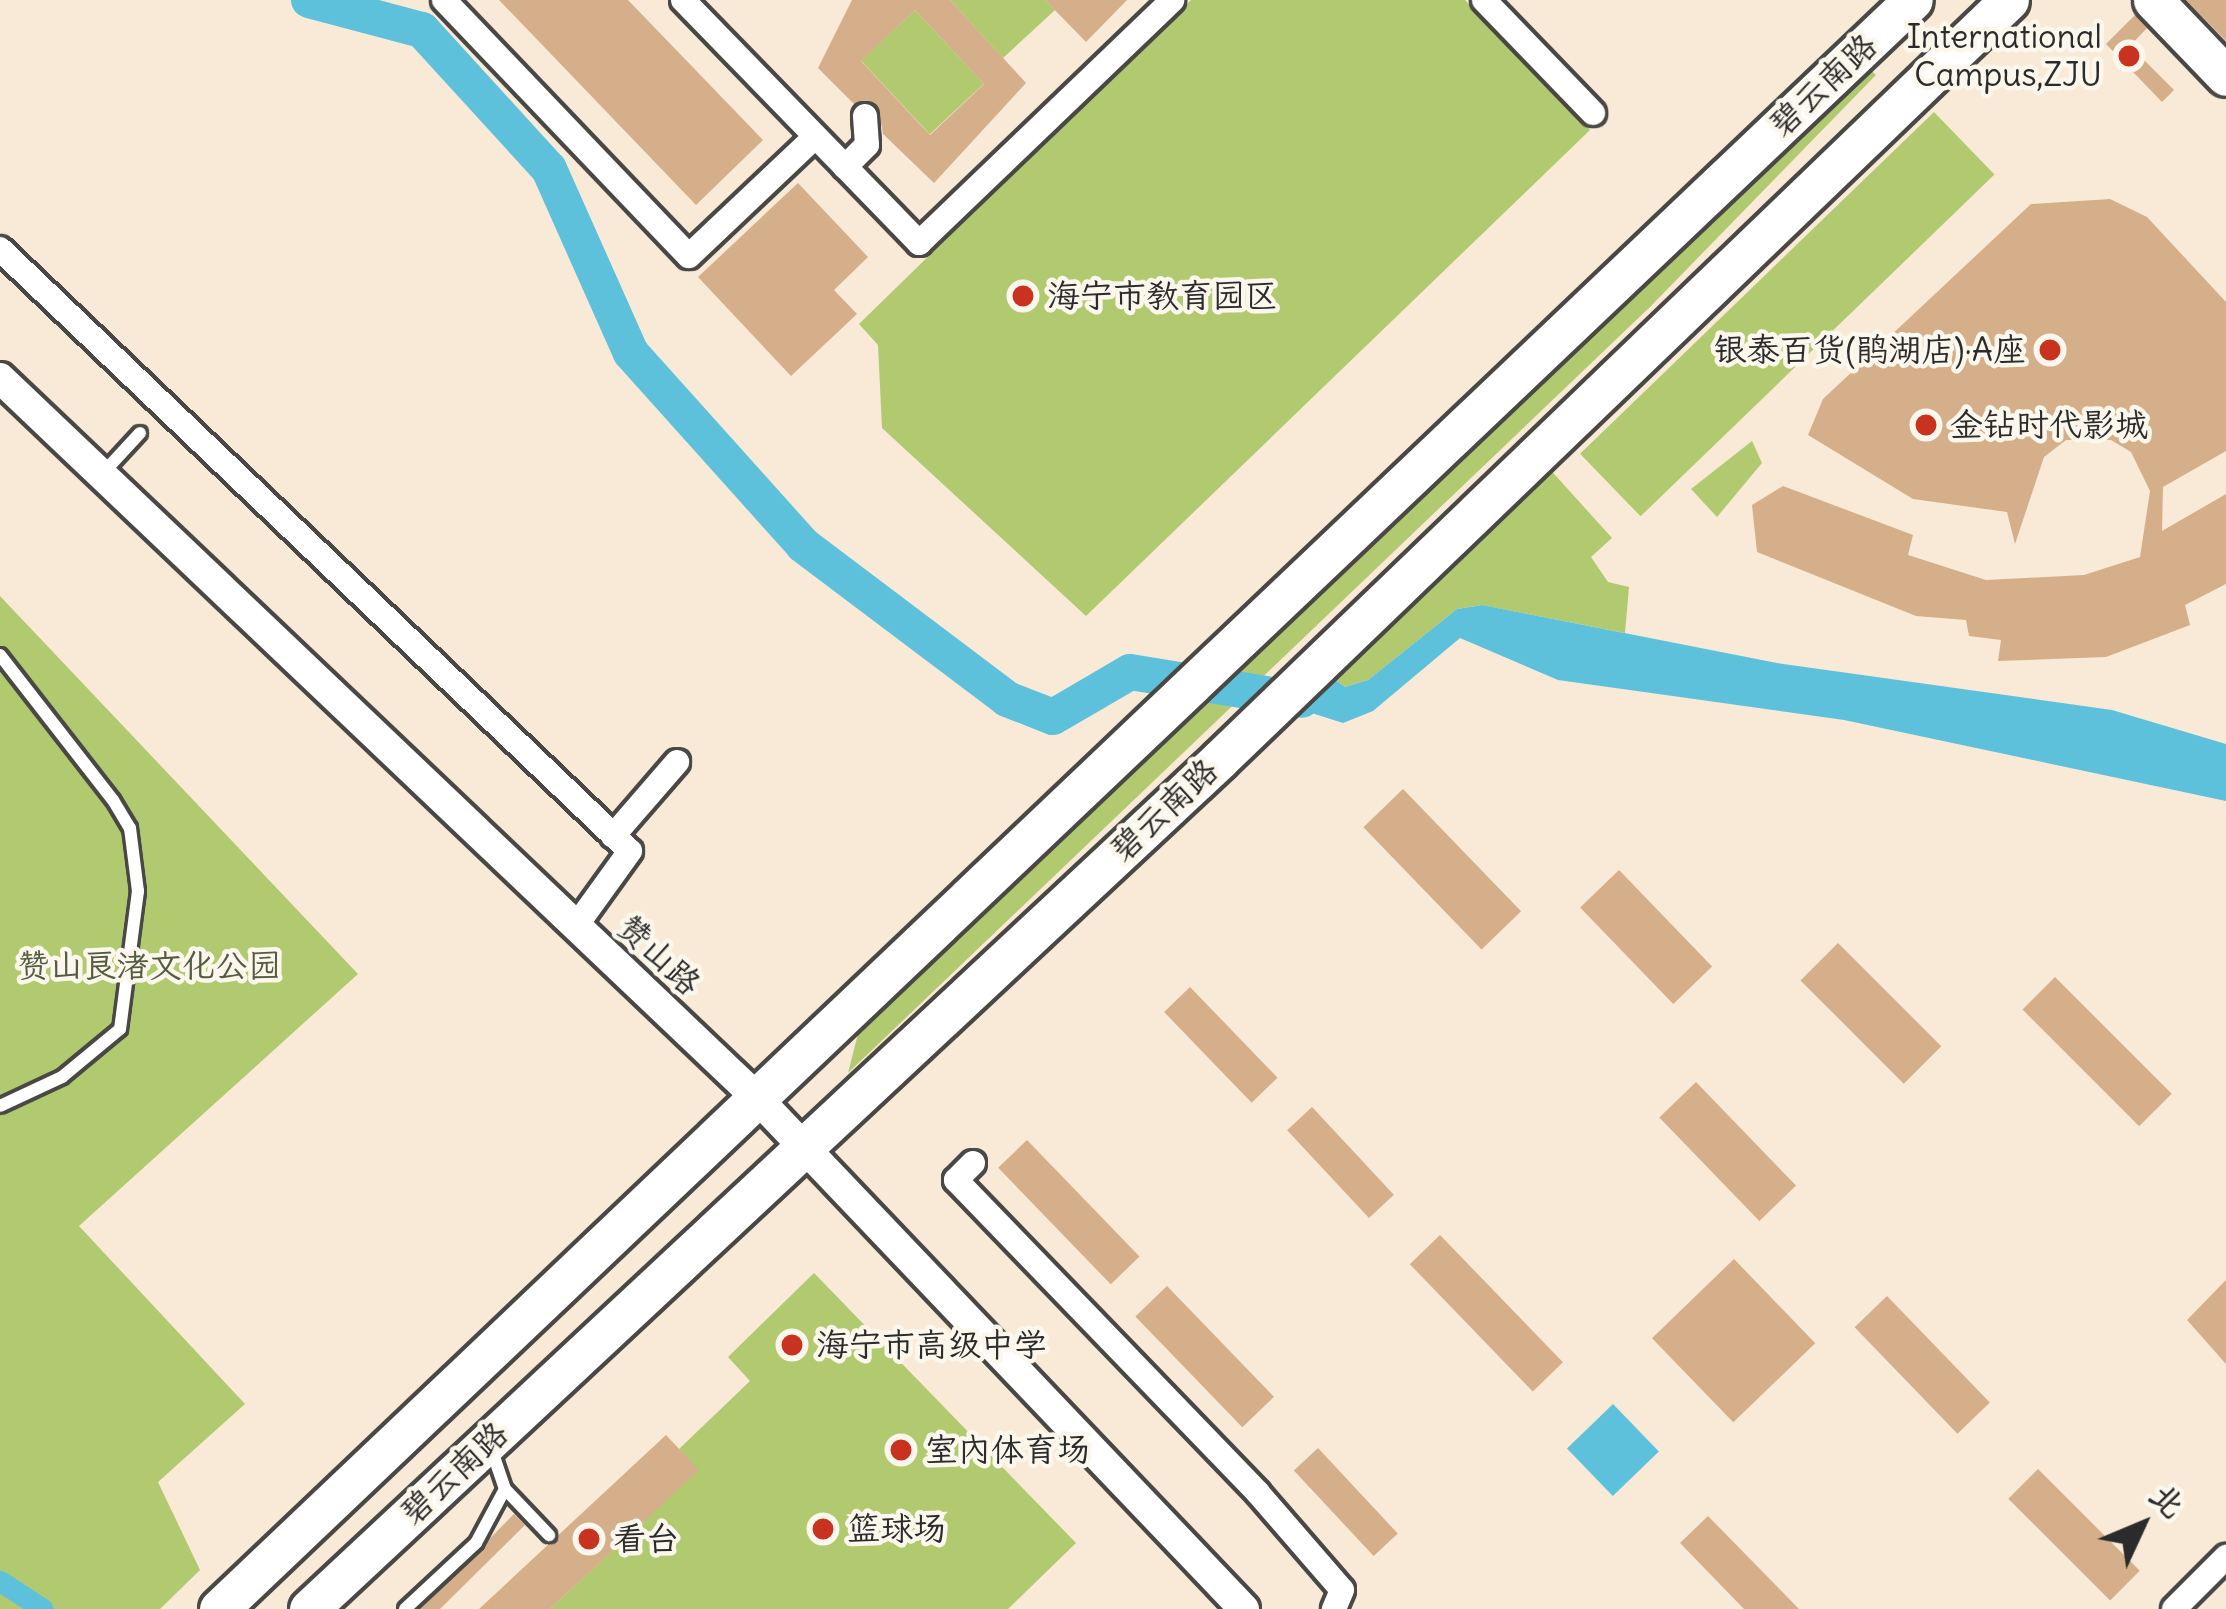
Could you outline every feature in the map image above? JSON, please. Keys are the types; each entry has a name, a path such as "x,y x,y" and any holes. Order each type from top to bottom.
{"main road":[{"name":"碧云南路","path":"219,1609 1913,0"},
{"name":"碧云南路","path":"309,1609 802,1144 1219,760 2009,0"},
{"path":"2153,0 2226,76"}],"street":[{"path":"444,0 689,256 815,137"},
{"path":"683,0 919,244 1172,0"},
{"path":"1484,0 1593,113"},
{"path":"845,167 867,145 865,116"},
{"path":"0,248 630,851 576,926"},
{"name":"赞山路","path":"0,378 758,1098 1244,1609"},
{"path":"614,836 677,761"},
{"path":"973,1163 956,1180 1258,1493 1342,1590 1334,1609"},
{"path":"2174,1609 2226,1557"}],"lane":[{"path":"100,476 140,433"},
{"path":"0,655 130,828 138,891 120,1029 62,1077 0,1106"},
{"path":"491,1439 506,1489 550,1535"},
{"path":"405,1609 476,1543 506,1489"}],"green space":[{"path":"950,0 1045,0 1055,10 1003,58"},
{"path":"1191,0 1465,0 1590,130 1086,616 882,428 878,345 859,324"},
{"path":"915,10 984,84 930,134 861,60"},
{"path":"1865,65 1876,75 1651,306 848,1073 861,1022"},
{"path":"1934,112 1994,175 1641,516 1580,454"},
{"path":"1752,441 1762,463 1717,517 1691,489"},
{"path":"1547,466 1612,538 1591,557 1608,582 1629,587 1625,633 1481,605 1457,609 1368,680 1345,687 1330,676"},
{"name":"赞山良渚文化公园","path":"0,596 358,974 79,1226 245,1404 158,1482 200,1570 160,1609 0,1609"},
{"path":"814,1273 1076,1543 1008,1609 550,1609 698,1470 679,1449 750,1381 728,1357"}],"water":[{"path":"1482,605 1777,663 2112,710 2226,744 2226,801 1844,720 1558,680 1460,638 1373,711 1343,723 1299,709 1330,676 1345,687 1368,680 1457,609"},
{"path":"1613,1404 1659,1451 1613,1496 1567,1448"}],"building":[{"path":"499,0 628,0 763,140 696,205"},
{"path":"852,0 950,0 1026,83 934,183 883,134 878,106 854,104 818,68","holes":["915,10 984,84 930,135 861,61"]},
{"path":"1045,0 1127,0 1086,42"},
{"path":"2186,0 2226,0 2226,41"},
{"path":"2135,15 2147,28 2130,46 2174,90 2162,102 2106,44"},
{"path":"798,183 868,257 834,290 857,314 791,376 698,277"},
{"name":"银泰百货(鹃湖店)·A座","path":"2110,199 2147,217 2226,302 2226,451 2163,487 2162,531 2226,494 2226,584 2185,605 2190,625 2106,657 1998,661 2001,640 1969,636 1966,620 1916,616 1757,552 1752,505 1783,486 1913,535 1908,555 1986,580 2084,575 2140,557 2150,491 2131,452 2111,440 2066,440 2044,457 2015,544 2007,512 1913,499 1808,435 1823,399 2031,204"},
{"path":"1403,789 1521,911 1482,949 1363,827"},
{"path":"1619,870 1712,966 1673,1004 1580,908"},
{"path":"1838,943 1941,1046 1904,1084 1801,980"},
{"path":"2055,977 2172,1094 2139,1126 2022,1010"},
{"path":"1190,987 1278,1078 1252,1103 1164,1012"},
{"path":"1696,1082 1796,1186 1759,1221 1659,1117"},
{"path":"1312,1107 1394,1195 1369,1218 1287,1130"},
{"path":"1027,1140 1140,1257 1111,1284 998,1168"},
{"path":"1440,1235 1563,1362 1533,1391 1410,1264"},
{"path":"1734,1259 1815,1343 1733,1422 1652,1338"},
{"path":"2226,1280 2226,1364 2187,1320"},
{"path":"1167,1286 1274,1397 1242,1427 1135,1317"},
{"path":"1887,1296 1990,1402 1957,1434 1855,1327"},
{"name":"看台","path":"666,1435 699,1470 550,1609 479,1609"},
{"path":"1318,1448 1398,1534 1374,1556 1294,1471"},
{"path":"2038,1469 2140,1571 2110,1601 2008,1499"},
{"path":"514,1514 525,1525 440,1609 420,1609"},
{"path":"1708,1516 1799,1609 1744,1609 1680,1543"}],"waterway":[{"path":"309,0 422,30 549,169 631,353 803,545 1007,699 1053,717 1130,672 1302,700"},
{"path":"0,1581 43,1609"}],"place":[{"name":"International Campus,ZJU","path":"2129,56"},
{"name":"海宁市教育园区","path":"1023,296"},
{"name":"银泰百货(鹃湖店)·A座","path":"2050,350"},
{"name":"金钻时代影城","path":"1926,425"},
{"name":"海宁市高级中学","path":"792,1345"},
{"name":"室内体育场","path":"901,1450"},
{"name":"篮球场","path":"823,1529"},
{"name":"看台","path":"589,1539"}]}
